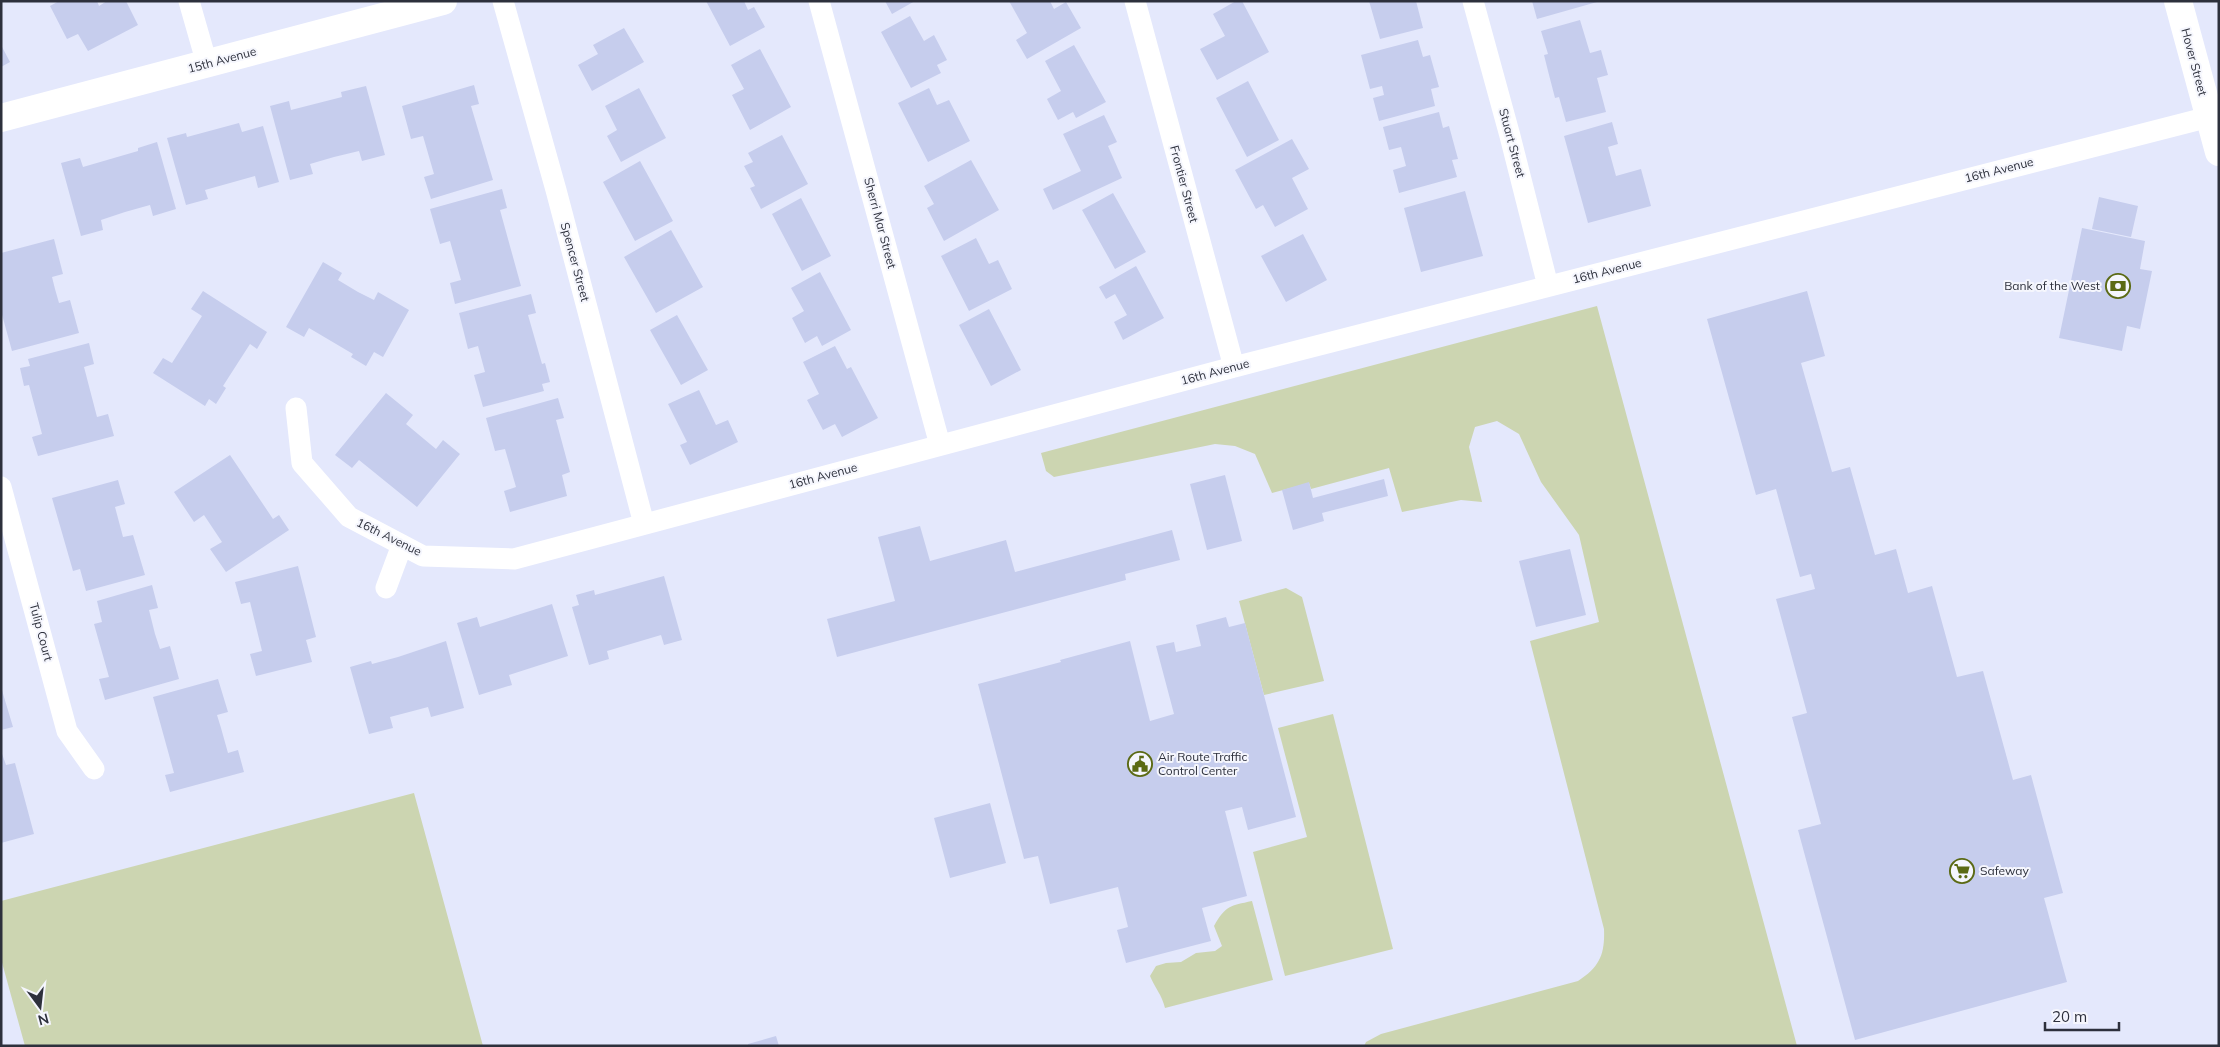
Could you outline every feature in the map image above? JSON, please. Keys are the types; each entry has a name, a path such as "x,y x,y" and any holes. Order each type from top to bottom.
{"street":[{"path":"189,1 207,64"},
{"name":"15th Avenue","path":"1,118 443,1"},
{"name":"Spencer Street","path":"503,1 556,190 644,524"},
{"name":"Sherri Mar Street","path":"819,1 940,444"},
{"name":"Frontier Street","path":"1135,1 1234,367"},
{"name":"Stuart Street","path":"1473,1 1548,286"},
{"name":"Hover Street","path":"2178,1 2219,152"},
{"name":"16th Avenue","path":"296,408 302,463 349,517 423,556 514,559 1234,367 2209,117"},
{"name":"Tulip Court","path":"1,487 68,731 94,769"},
{"path":"386,588 402,545"}],"green space":[{"path":"1597,306 1797,1046 1364,1046 1366,1042 1381,1034 1578,981 1600,959 1604,929 1530,641 1599,622 1579,535 1541,482 1519,434 1497,421 1475,427 1469,447 1482,502 1461,500 1402,512 1389,468 1311,489 1309,483 1272,493 1255,454 1235,446 1215,444 1054,477 1046,471 1041,453"},
{"path":"1286,588 1302,597 1324,681 1264,695 1239,601"},
{"path":"1333,714 1393,949 1285,976 1253,852 1307,837 1278,728"},
{"path":"414,793 483,1046 25,1046 1,959 1,901"},
{"path":"1252,901 1273,980 1165,1008 1150,976 1156,966 1181,962 1196,953 1215,951 1222,946 1214,926 1222,914 1233,906"}],"building":[{"path":"59,1 97,1 99,6 107,1 126,1 138,25 88,51 78,34 67,39 50,6"},
{"path":"706,1 744,1 748,10 754,7 765,27 730,46"},
{"path":"885,1 915,1 892,14"},
{"path":"1009,1 1050,1 1054,9 1066,2 1081,28 1027,59 1016,40 1027,33"},
{"path":"1236,1 1242,1 1269,52 1217,80 1200,49 1225,36 1213,14"},
{"path":"1369,1 1416,1 1423,28 1380,39"},
{"path":"1532,1 1597,1 1597,2 1537,19"},
{"path":"910,16 924,41 934,35 947,60 937,65 941,73 911,88 881,32"},
{"path":"1580,20 1590,53 1601,50 1608,75 1597,78 1606,112 1566,122 1559,97 1555,98 1544,55 1548,54 1541,31"},
{"path":"624,28 644,62 592,91 578,65 598,54 593,45"},
{"path":"1418,40 1423,57 1430,55 1439,87 1431,89 1435,106 1379,121 1373,98 1384,95 1382,86 1370,89 1361,55"},
{"path":"1,45 10,62 1,67"},
{"path":"1074,45 1106,102 1076,118 1073,112 1058,120 1047,99 1061,91 1045,61"},
{"path":"760,49 791,107 750,130 732,95 744,89 731,65"},
{"path":"1248,81 1279,140 1247,157 1216,98"},
{"path":"474,85 479,104 471,106 493,180 431,199 424,177 434,174 423,136 411,139 402,106"},
{"path":"366,86 385,155 362,161 359,151 334,157 310,164 313,174 290,180 270,106 289,101 291,110 342,97 341,92"},
{"path":"639,88 666,138 621,162 607,136 617,130 605,106"},
{"path":"929,88 937,105 949,100 970,141 928,162 898,103"},
{"path":"1439,112 1443,128 1449,126 1458,159 1452,160 1457,177 1399,193 1393,170 1406,166 1401,147 1389,150 1383,127"},
{"path":"1104,115 1117,142 1108,146 1122,178 1053,210 1043,189 1081,171 1063,134"},
{"path":"1612,122 1618,144 1608,147 1616,176 1641,169 1651,206 1588,223 1564,136"},
{"path":"239,123 242,132 263,126 279,182 258,188 255,176 205,190 208,199 186,205 167,138 186,133 187,137"},
{"path":"782,135 808,184 761,209 750,188 755,186 744,166 753,162 748,153"},
{"path":"1292,139 1309,169 1292,178 1308,209 1275,227 1263,205 1256,209 1235,170"},
{"path":"157,142 176,209 153,216 150,205 125,212 101,220 103,230 81,236 61,163 80,158 83,167 138,151 138,148"},
{"path":"971,160 999,210 944,241 927,208 934,204 924,186"},
{"path":"640,161 673,221 635,241 603,182"},
{"path":"502,189 507,208 500,210 521,286 455,304 450,283 461,280 450,241 440,244 430,209"},
{"path":"1465,191 1483,256 1421,272 1404,208"},
{"path":"1113,193 1146,252 1115,269 1082,210"},
{"path":"2099,197 2138,206 2131,237 2092,229"},
{"path":"801,198 831,256 802,271 772,214"},
{"path":"2082,228 2145,241 2140,269 2152,271 2140,329 2127,326 2122,351 2059,338"},
{"path":"671,230 703,287 656,313 624,257"},
{"path":"1303,234 1327,280 1286,302 1261,256"},
{"path":"976,238 989,264 998,260 1012,289 969,311 941,256"},
{"path":"54,239 63,274 52,277 55,289 59,303 70,300 79,333 12,351 1,311 1,253"},
{"path":"323,262 342,273 338,280 358,292 374,300 378,292 409,310 383,357 374,352 366,366 351,357 353,354 309,328 304,337 286,327"},
{"path":"1136,266 1164,318 1123,340 1114,322 1127,315 1115,294 1106,299 1099,287"},
{"path":"820,272 851,330 822,346 817,336 805,343 792,318 804,311 791,288"},
{"path":"203,291 267,332 257,349 250,344 223,386 226,388 216,404 209,399 205,406 153,373 163,358 172,363 202,316 191,309"},
{"path":"1807,291 1825,356 1801,363 1832,472 1850,467 1875,555 1896,549 1908,593 1932,586 1957,677 1983,671 2013,780 2031,775 2063,893 2044,898 2067,982 1855,1040 1798,830 1821,824 1792,717 1807,713 1776,599 1815,589 1811,574 1800,577 1776,489 1756,495 1707,319"},
{"path":"531,294 536,313 528,315 542,364 545,363 550,382 542,384 544,391 483,407 474,375 485,372 478,346 468,349 459,313"},
{"path":"989,309 1021,370 991,386 959,325"},
{"path":"677,315 708,370 681,385 650,330"},
{"path":"89,343 94,364 84,367 97,417 108,414 114,436 38,456 32,437 42,434 29,385 24,386 20,368 30,366 28,359"},
{"path":"835,346 847,369 851,367 878,418 842,437 835,424 823,430 807,400 819,394 803,362"},
{"path":"699,390 716,425 728,420 738,442 690,465 680,445 687,442 668,404"},
{"path":"386,393 413,415 406,424 436,449 443,440 460,454 417,507 359,460 352,468 335,455"},
{"path":"558,398 564,418 556,420 570,472 562,475 567,496 510,512 504,491 516,487 505,449 495,451 486,418"},
{"path":"230,455 273,519 279,515 289,530 226,572 210,549 222,542 204,515 194,522 174,492"},
{"path":"1225,475 1242,541 1207,550 1190,484"},
{"path":"1384,479 1388,496 1322,513 1324,521 1293,530 1282,490 1309,482 1313,498"},
{"path":"118,480 125,504 115,507 123,537 133,535 145,575 86,591 80,569 73,571 52,498"},
{"path":"920,526 930,561 1006,540 1015,572 1172,530 1180,560 1125,574 1126,580 837,657 827,619 895,601 878,537"},
{"path":"1570,549 1586,615 1536,627 1519,561"},
{"path":"298,566 316,637 306,640 312,662 256,676 250,654 262,651 250,602 241,604 235,582"},
{"path":"664,576 682,640 664,645 661,635 607,651 609,659 589,665 572,607 579,605 576,595 594,590 595,595"},
{"path":"152,585 158,608 149,610 155,634 160,649 170,646 179,679 105,700 99,679 109,677 94,624 102,622 97,601"},
{"path":"552,604 568,656 509,675 512,685 479,695 457,623 477,617 480,627"},
{"name":"Air Route Traffic Control Center","path":"1226,617 1229,627 1245,623 1296,817 1248,830 1242,807 1225,811 1247,896 1202,908 1211,941 1126,963 1117,930 1128,927 1118,887 1050,904 1038,856 1024,859 978,684 1130,641 1150,721 1174,714 1156,646 1174,642 1176,652 1201,646 1196,625"},
{"path":"446,641 464,708 431,717 428,707 390,717 393,728 369,734 350,667 371,661 372,664 398,657"},
{"path":"218,679 228,712 217,715 228,753 238,750 244,772 170,792 165,775 174,773 153,697"},
{"path":"1,687 13,727 1,730"},
{"path":"1,751 6,765 15,763 34,834 1,843"},
{"path":"990,803 1006,863 950,878 934,818"},
{"path":"776,1036 779,1046 748,1046 748,1044"}],"place":[{"name":"Bank of the West","path":"2118,286"},
{"name":"Air Route Traffic Control Center","path":"1140,764"},
{"name":"Safeway","path":"1962,871"}]}
